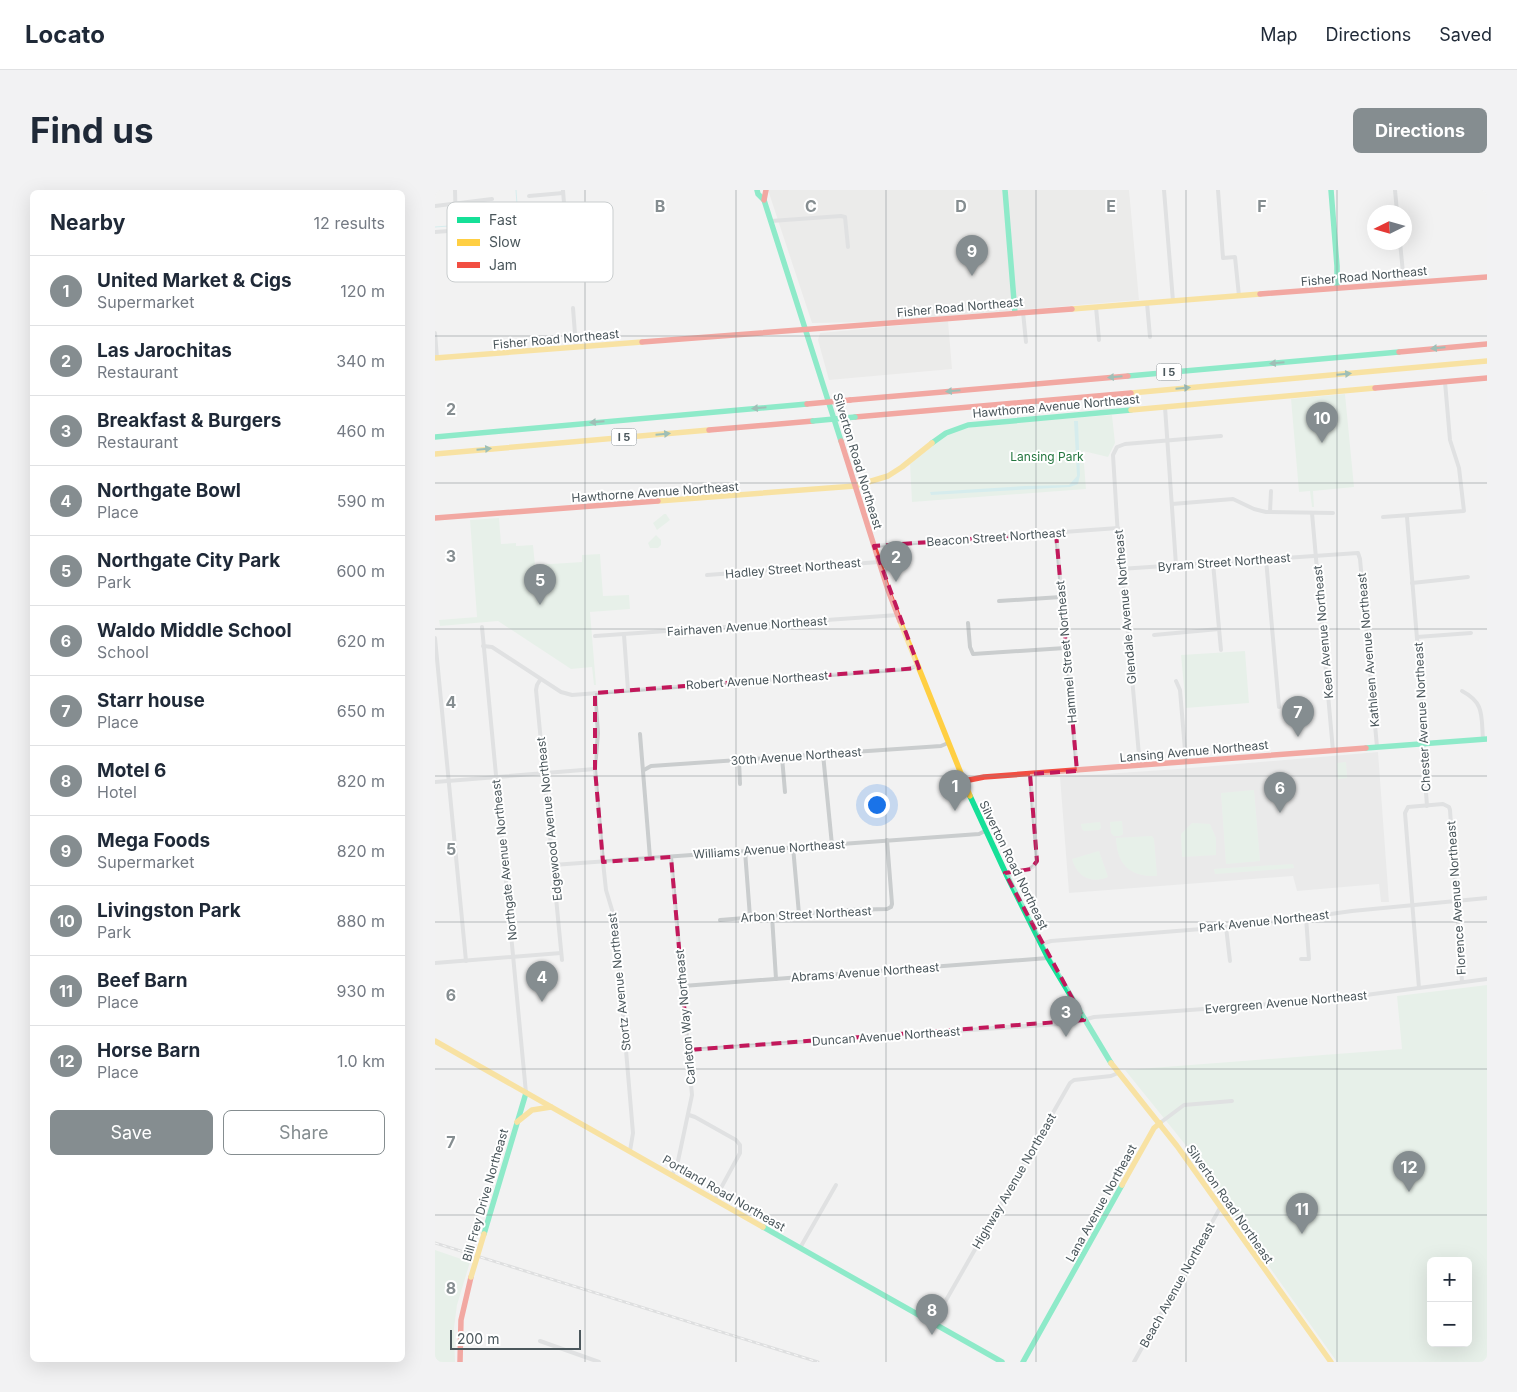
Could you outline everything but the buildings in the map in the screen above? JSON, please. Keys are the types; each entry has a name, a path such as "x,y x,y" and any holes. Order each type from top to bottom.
{"main road":[{"name":"Silverton Road Northeast","path":"757,190 765,200"},
{"name":"Silverton Road Northeast","path":"766,190 765,200 771,221 879,562 963,782 985,831 1048,958 1118,1073 1160,1123 1331,1362"},
{"path":"1005,190 1015,313"},
{"path":"1331,190 1337,288"},
{"name":"Fisher Road Northeast","path":"436,358 1487,277"},
{"name":"I 5","path":"435,436 1487,344"},
{"name":"I 5","path":"435,454 1487,361"},
{"name":"Hawthorne Avenue Northeast","path":"435,518 855,486 889,476 936,438 961,426 986,422 1487,378"},
{"name":"Lansing Avenue Northeast","path":"963,782 971,779 1030,774 1485,739"},
{"name":"Portland Road Northeast","path":"435,1041 1002,1362"},
{"name":"Bill Frey Drive Northeast","path":"460,1362 461,1320 471,1277 526,1093"},
{"path":"517,1122 530,1110 539,1107 551,1107"},
{"name":"Lana Avenue Northeast","path":"1023,1362 1154,1128 1160,1123"}],"street":[{"path":"1164,190 1173,301"},
{"path":"1218,190 1223,258 1235,257 1239,296"},
{"path":"1395,190 1396,205"},
{"path":"529,196 563,191"},
{"path":"464,202 493,199"},
{"path":"771,221 841,216 845,218 848,247"},
{"path":"1401,250 1404,283"},
{"path":"1147,303 1150,337"},
{"path":"1096,307 1099,340"},
{"path":"573,308 576,347"},
{"path":"1023,312 1026,342"},
{"path":"435,333 436,358"},
{"path":"1383,518 1464,511 1459,468 1450,440 1445,382"},
{"path":"1165,406 1176,565"},
{"path":"1168,440 1221,436"},
{"name":"Glendale Avenue Northeast","path":"1140,766 1117,528 1113,458 1116,449 1125,444 1168,440"},
{"path":"1271,491 1271,512"},
{"path":"1172,504 1233,499 1260,511 1333,513"},
{"name":"Keen Avenue Northeast","path":"1312,513 1333,751"},
{"name":"Chester Avenue Northeast","path":"1407,517 1425,736 1423,751 1427,806 1408,807 1405,813 1419,988"},
{"name":"Beacon Street Northeast","path":"874,546 1117,528"},
{"name":"Hammel Street Northeast","path":"1057,533 1065,648 1077,771"},
{"name":"Byram Street Northeast","path":"1121,569 1358,553"},
{"name":"Kathleen Avenue Northeast","path":"1358,553 1377,748"},
{"path":"1266,559 1279,707"},
{"name":"Hadley Street Northeast","path":"707,575 879,562"},
{"path":"1213,563 1221,650"},
{"path":"1412,582 1468,577"},
{"path":"999,601 1061,597"},
{"name":"Fairhaven Avenue Northeast","path":"595,636 898,615"},
{"path":"968,623 971,652 973,654 1065,648"},
{"name":"Northgate Avenue Northeast","path":"482,628 526,1093"},
{"path":"1154,635 1219,629"},
{"path":"1417,637 1471,633"},
{"path":"624,635 628,690"},
{"path":"435,638 466,961"},
{"name":"Robert Avenue Northeast","path":"483,646 492,648 540,680 566,694 918,666"},
{"name":"Edgewood Avenue Northeast","path":"540,680 536,687 562,960"},
{"path":"1176,682 1180,690 1186,762"},
{"path":"1462,691 1472,697 1480,707 1485,739"},
{"name":"Stortz Avenue Northeast","path":"595,693 598,733 595,769 606,890 615,920 633,1133 630,1151"},
{"path":"640,734 650,858"},
{"name":"30th Avenue Northeast","path":"644,770 651,766 941,746 949,743"},
{"path":"823,754 832,844"},
{"path":"782,757 785,792"},
{"path":"739,760 740,784"},
{"path":"435,782 595,769"},
{"path":"1007,876 1016,871 1031,869 1037,861 1030,774"},
{"name":"Florence Avenue Northeast","path":"1427,806 1443,804 1449,807 1450,810 1462,982"},
{"name":"Williams Avenue Northeast","path":"553,865 979,834 985,831"},
{"name":"Arbon Street Northeast","path":"720,920 847,910 887,909 892,904 887,840"},
{"path":"793,847 799,914"},
{"path":"745,851 750,917"},
{"name":"Carleton Way Northeast","path":"671,857 692,1095 689,1116 672,1176"},
{"name":"Park Avenue Northeast","path":"1041,944 1061,940 1226,927 1487,898"},
{"path":"772,916 776,979"},
{"path":"1301,959 1309,959 1306,917"},
{"path":"1226,927 1230,961"},
{"path":"435,963 561,953"},
{"name":"Abrams Avenue Northeast","path":"683,986 1048,958"},
{"name":"Evergreen Avenue Northeast","path":"1084,1020 1094,1017 1328,1000 1487,979"},
{"name":"Duncan Avenue Northeast","path":"688,1050 1073,1024 1084,1020"},
{"name":"Highway Avenue Northeast","path":"933,1323 1070,1083 1074,1080 1111,1076 1118,1073"},
{"name":"Lana Avenue Northeast","path":"1160,1123 1184,1105 1232,1101"},
{"path":"689,1116 695,1117 736,1140 740,1145 740,1154 715,1199"},
{"path":"800,1248 836,1185"},
{"name":"Beach Avenue Northeast","path":"1134,1362 1220,1208"},
{"path":"539,1341 599,1362"}],"highlighted area":[{"path":"1056,533 1077,771 1030,774 1037,861 1031,869 1005,873 1084,1020 688,1050 671,857 603,862 595,769 595,693 919,668 874,546"}],"shaded area":[{"path":"768,190 1129,190 1139,300 874,322 812,323"},
{"path":"948,321 952,369 829,380 818,340 820,333"},
{"path":"1378,752 1389,902 1381,902 1379,884 1297,891 1293,876 1069,893 1060,777"}],"green space":[{"path":"1345,394 1354,487 1313,491 1314,507 1312,507 1310,491 1299,492 1291,399"},
{"name":"Lansing Park","path":"1112,415 1115,443 1108,457 1083,451 1086,489 912,502 910,464 931,444 956,430 994,424"},
{"path":"664,514 670,520 657,530 653,523"},
{"path":"499,518 501,544 516,543 516,546 533,545 535,565 582,562 582,555 600,554 603,596 629,595 630,609 590,612 596,685 594,685 592,667 571,669 498,621 440,626 439,620 477,617 470,520"},
{"path":"656,535 661,540 661,545 658,548 650,548 648,543"},
{"path":"1245,651 1249,703 1186,708 1181,655"},
{"path":"1346,762 1347,778 1338,779 1337,763"},
{"path":"1254,790 1260,861 1226,864 1221,793"},
{"path":"1122,821 1123,834 1114,836 1111,833 1110,822"},
{"path":"1100,822 1101,828 1099,830 1084,831 1082,829 1081,824"},
{"path":"1192,823 1210,824 1216,838 1216,855 1182,857 1181,834"},
{"path":"1152,836 1154,839 1157,876 1132,872 1122,862 1116,838"},
{"path":"1099,851 1108,877 1096,880 1085,877 1077,870 1072,859"},
{"path":"1293,864 1294,868 1215,874 1214,869"},
{"path":"1487,985 1487,1362 1337,1362 1243,1230 1188,1148 1125,1070 1402,1049 1397,996"},
{"path":"435,1250 470,1262 457,1305 454,1328 455,1362 435,1362"}],"water":[{"path":"1074,421 1078,421 1080,475 1078,484 1070,487 931,495 930,492 1069,485 1077,476"}],"waterway":[{"path":"516,190 517,202"},
{"path":"435,227 447,226"}],"railway":[{"path":"435,1243 818,1362"}],"traffic: fast":[{"path":"757,190 764,200 841,441"},
{"path":"1005,190 1015,313"},
{"path":"1331,190 1337,288"},
{"path":"1128,376 1399,352"},
{"path":"435,437 807,404"},
{"path":"932,443 946,433 968,425 1131,410"},
{"path":"813,421 855,417"},
{"path":"1366,748 1487,739"},
{"path":"970,796 1048,958 1111,1063"},
{"path":"484,1234 526,1093"},
{"path":"1023,1362 1122,1185"},
{"path":"763,1227 1002,1362"}],"traffic: slow":[{"path":"1072,309 1260,294"},
{"path":"435,358 642,342"},
{"path":"1131,393 1487,361"},
{"path":"1131,410 1375,388"},
{"path":"435,454 709,430"},
{"path":"658,501 855,486 888,476 932,443"},
{"path":"900,621 970,796"},
{"path":"435,1041 763,1227"},
{"path":"1111,1063 1177,1146 1331,1362"},
{"path":"517,1122 532,1110 551,1107"},
{"path":"1122,1185 1154,1128 1160,1123"},
{"path":"471,1277 484,1234"}],"traffic: jam":[{"path":"764,200 766,190"},
{"path":"1260,294 1487,277"},
{"path":"642,342 1072,309"},
{"path":"1399,352 1487,344"},
{"path":"850,400 1128,376"},
{"path":"1375,388 1487,378"},
{"path":"855,417 1131,393"},
{"path":"807,404 850,400"},
{"path":"709,430 813,421"},
{"path":"841,441 888,590 900,621"},
{"path":"435,518 658,501"},
{"path":"964,781 984,777 1366,748"},
{"path":"460,1362 461,1320 471,1277"}],"place":[{"name":"Mega Foods","path":"972,276"},
{"name":"Livingston Park","path":"1322,443"},
{"name":"Las Jarochitas","path":"896,582"},
{"name":"Northgate City Park","path":"540,605"},
{"name":"Starr house","path":"1298,737"},
{"name":"United Market & Cigs","path":"955,811"},
{"name":"Waldo Middle School","path":"1280,813"},
{"name":"Northgate Bowl","path":"542,1002"},
{"name":"Breakfast & Burgers","path":"1066,1037"},
{"name":"Horse Barn","path":"1409,1192"},
{"name":"Beef Barn","path":"1302,1234"},
{"name":"Motel 6","path":"932,1335"}]}
